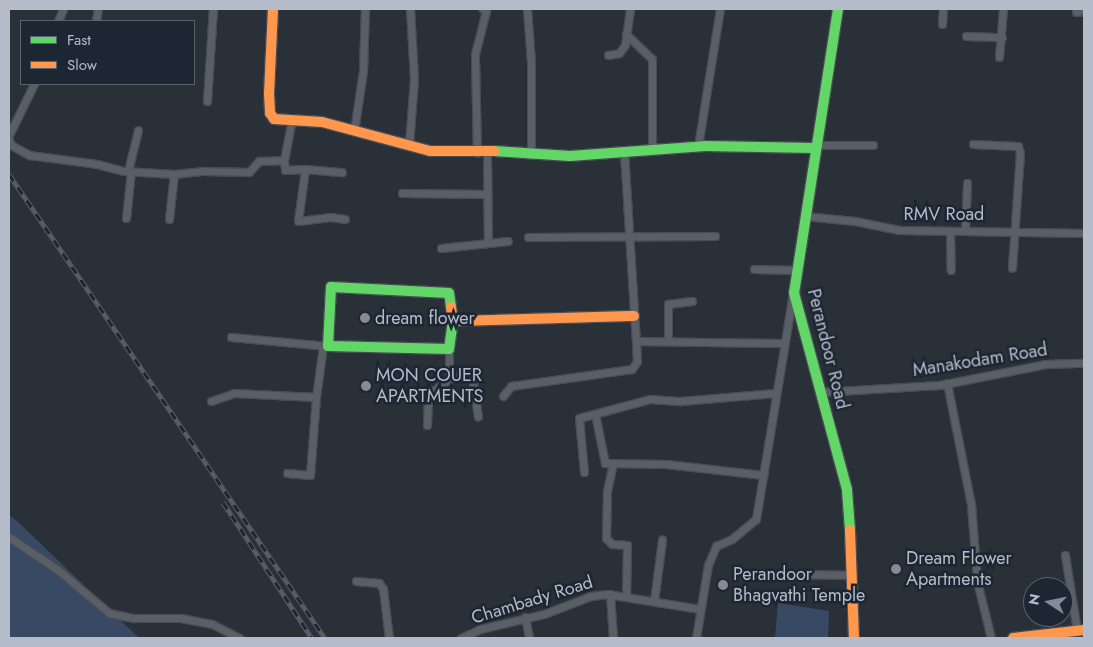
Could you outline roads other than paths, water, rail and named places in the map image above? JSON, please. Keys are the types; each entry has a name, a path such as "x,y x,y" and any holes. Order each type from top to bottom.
{"street":[{"path":"207,101 213,9"},
{"path":"274,9 270,113 274,119 291,123 322,122 430,151 452,149 482,153 531,155 652,151 698,146 873,146"},
{"path":"354,131 362,71 365,9"},
{"path":"409,145 414,78 410,9"},
{"path":"484,9 486,11 475,54 487,194 488,243"},
{"path":"527,9 531,71 531,155"},
{"path":"608,55 619,53 625,45 630,9"},
{"path":"698,146 720,9"},
{"name":"Perandoor Road","path":"838,9 794,292 847,490 854,575 854,638"},
{"path":"942,24 943,9"},
{"path":"999,57 1003,9"},
{"path":"1076,12 1084,11"},
{"path":"626,34 652,59 652,151"},
{"path":"966,36 1002,37"},
{"path":"9,135 34,85"},
{"path":"291,123 284,160 285,170 305,168 342,172"},
{"path":"126,218 130,171 138,130"},
{"path":"9,140 11,145 29,155 97,164 130,171 174,174 204,170 249,172 259,162 284,160"},
{"path":"973,144 1018,146 1020,153 1012,268"},
{"path":"502,396 511,386 632,369 637,361 624,152"},
{"path":"305,168 298,221 330,217 346,220"},
{"path":"169,219 174,174"},
{"path":"965,231 967,183"},
{"path":"402,194 487,194"},
{"name":"RMV Road","path":"805,216 855,221 899,230 950,232 1016,231 1084,234"},
{"path":"950,232 951,270"},
{"path":"528,237 629,238 715,236"},
{"path":"440,248 508,240"},
{"path":"754,269 796,270"},
{"path":"287,473 310,476 316,397 326,346 331,287 449,293 453,321 449,349 449,379 428,394 427,425"},
{"path":"696,638 700,609 716,546 732,539 756,519 783,343 794,292"},
{"path":"668,341 668,304 692,301"},
{"path":"453,321 634,316"},
{"path":"231,337 326,346 449,349"},
{"path":"636,340 783,343"},
{"name":"Manakodam Road","path":"822,392 947,383 1046,364 1084,363"},
{"path":"449,375 472,375 478,417"},
{"path":"947,383 971,504 977,582 991,638"},
{"path":"212,401 234,393 316,397"},
{"path":"584,472 579,418 650,399 681,401 775,393"},
{"path":"595,414 606,462 666,464 763,476"},
{"path":"613,463 607,492 606,538 612,544 628,545 626,597"},
{"path":"9,537 58,570 109,614 132,618 181,618 212,624 240,638"},
{"path":"654,601 662,540"},
{"path":"1013,638 1055,636 1080,630 1065,555"},
{"path":"798,574 854,575"},
{"path":"356,581 379,583 382,589 389,638"},
{"path":"610,594 613,638"},
{"name":"Chambady Road","path":"462,638 480,629 592,596 610,594 700,609"},
{"path":"525,617 529,638"}],"water":[{"path":"9,515 18,522 139,638 9,638"},
{"path":"778,603 829,611 828,638 775,638"}],"railway":[{"path":"9,174 325,638"},
{"path":"223,502 312,638"}],"place":[{"name":"dream flower","path":"365,318"},
{"name":"MON COUER APARTMENTS","path":"366,386"},
{"name":"Dream Flower Apartments","path":"896,569"},
{"name":"Perandoor Bhagvathi Temple","path":"723,585"}]}
